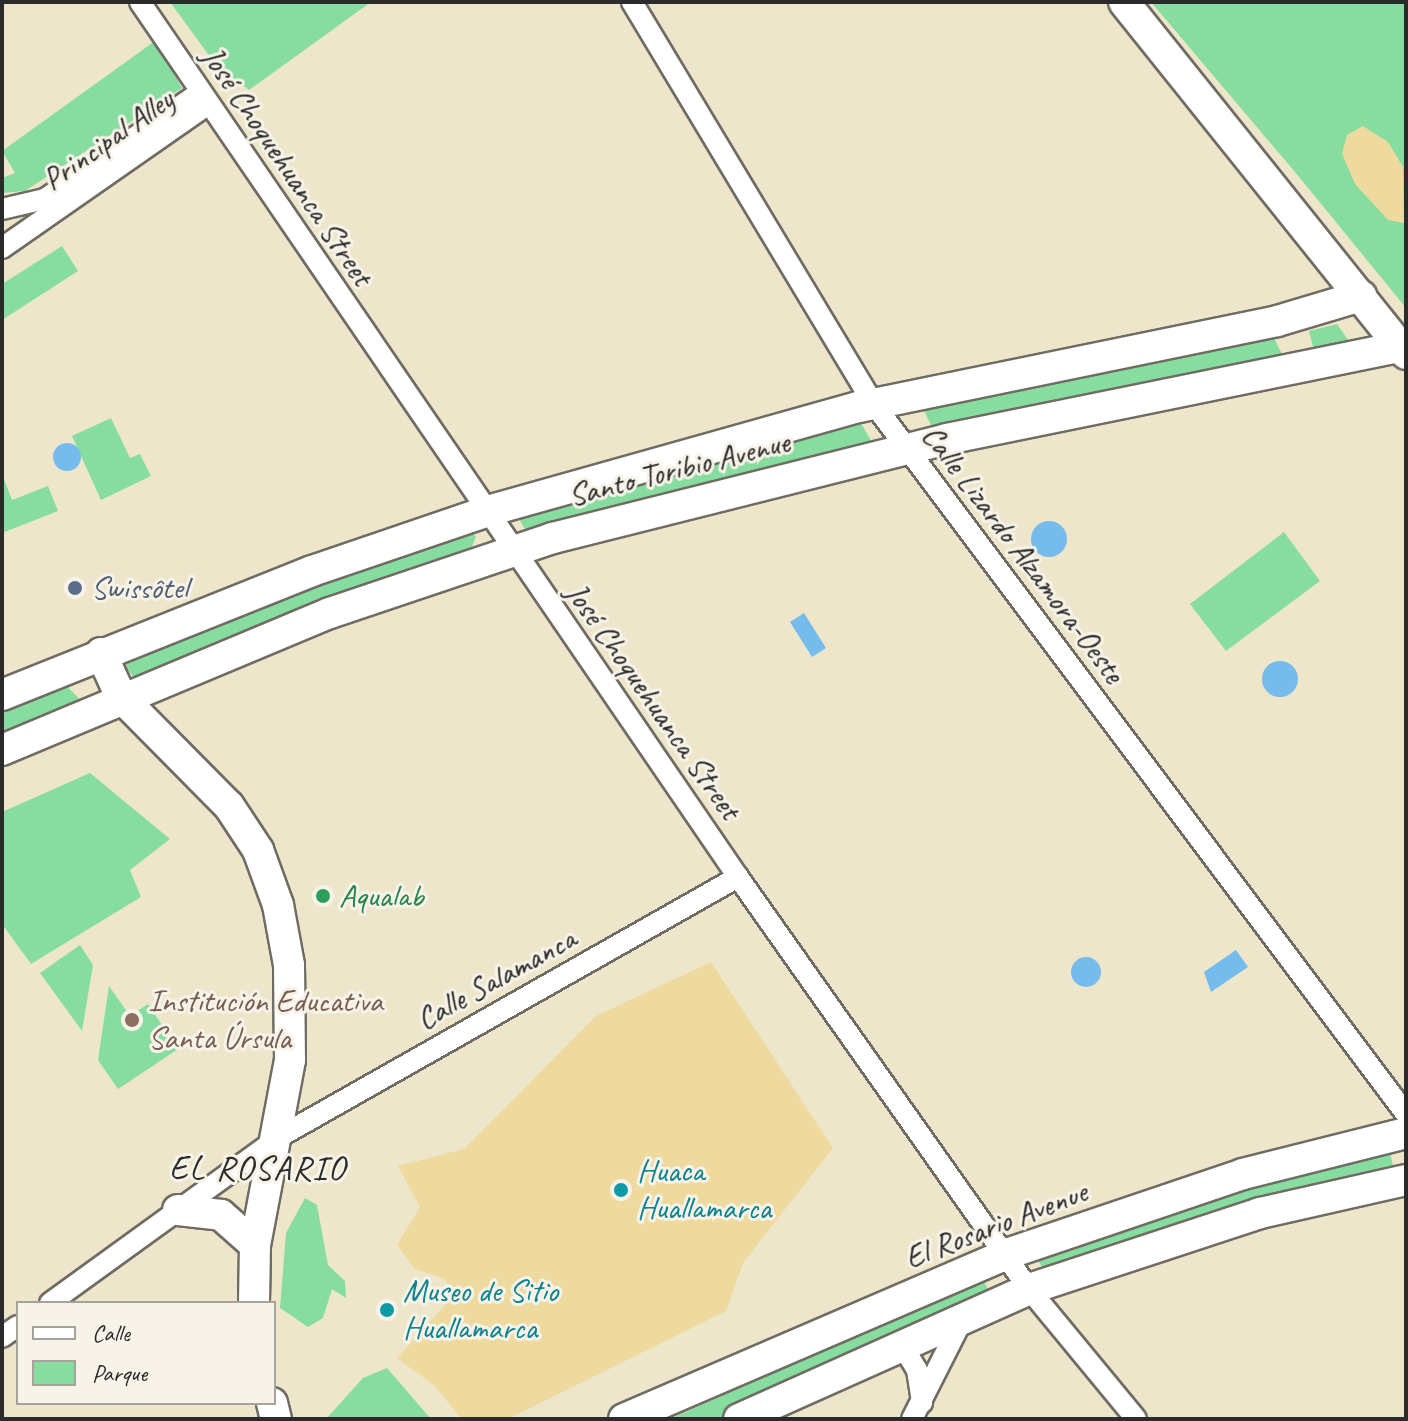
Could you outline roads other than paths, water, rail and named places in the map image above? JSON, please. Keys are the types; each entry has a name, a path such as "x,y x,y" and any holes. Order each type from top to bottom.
{"street":[{"name":"José Choquehuanca Street","path":"140,2 203,99 738,877 1004,1255 1136,1419"},
{"name":"Calle Lizardo Alzamora-Oeste","path":"632,2 873,403 1406,1114"},
{"path":"1124,2 1403,350"},
{"path":"2,209 45,199 203,99"},
{"name":"Principal Alley","path":"2,248 203,99"},
{"name":"Santo Toribio Avenue","path":"2,695 101,653 488,511 873,403 1277,321 1361,296"},
{"path":"1277,321 1298,348 1289,370"},
{"name":"Santo Toribio Avenue","path":"2,750 121,697 512,550 906,448 1289,370 1403,350"},
{"path":"101,653 121,697 229,806 268,875 289,965 292,1031 279,1137 255,1245 254,1301"},
{"name":"Calle Salamanca","path":"53,1301 279,1137 738,877"},
{"name":"El Rosario Avenue","path":"624,1419 1004,1255 1243,1174 1406,1133"},
{"path":"739,1419 1029,1289 1260,1213 1406,1180"},
{"path":"178,1210 221,1215 255,1245"},
{"path":"917,1411 963,1318"},
{"path":"902,1345 917,1370 917,1411"}],"water":[{"path":"67,443 77,447 81,457 77,467 67,471 57,467 53,457 57,447"},
{"path":"1049,521 1062,526 1067,539 1062,552 1049,557 1036,552 1031,539 1036,526"},
{"path":"804,613 826,648 812,657 790,622"},
{"path":"1280,661 1293,666 1298,679 1293,692 1280,697 1267,692 1262,679 1267,666"},
{"path":"1236,950 1248,967 1211,992 1204,972"},
{"path":"1086,957 1092,958 1100,966 1100,978 1092,986 1086,987 1080,986 1072,978 1071,972 1072,966 1080,958"}],"place":[{"name":"Swissôtel","path":"75,588"},
{"name":"Aqualab","path":"323,896"},
{"name":"Institución Educativa Santa Úrsula","path":"132,1020"},
{"name":"Huaca Huallamarca","path":"621,1190"},
{"name":"Museo de Sitio Huallamarca","path":"387,1310"}],"district":[{"name":"EL ROSARIO","path":"258,1168"}]}
